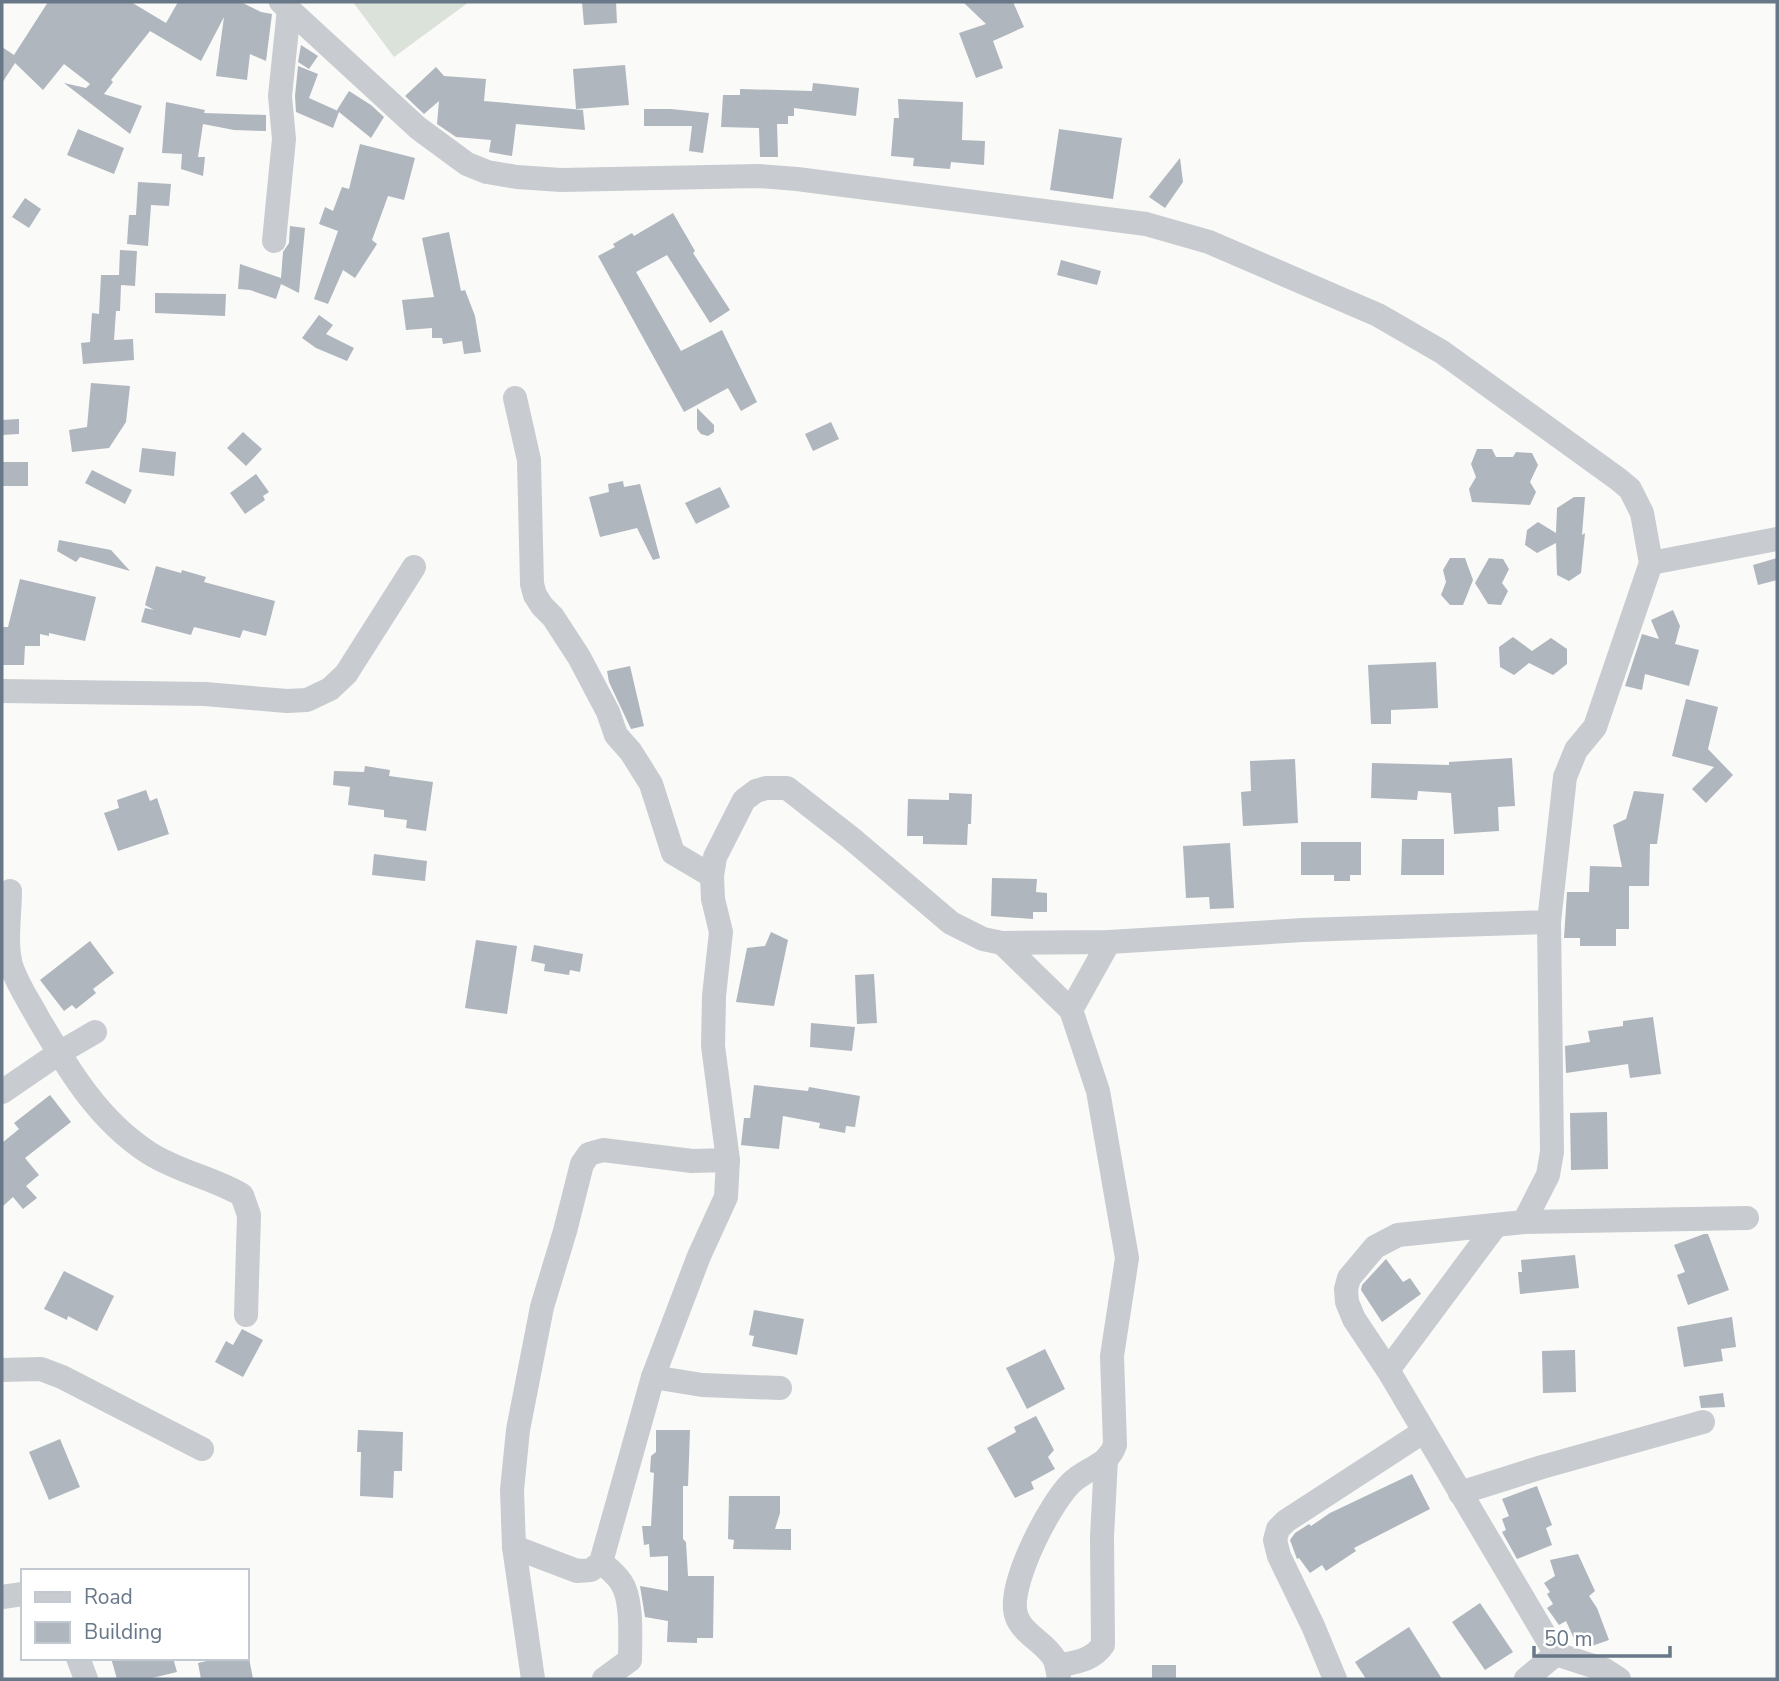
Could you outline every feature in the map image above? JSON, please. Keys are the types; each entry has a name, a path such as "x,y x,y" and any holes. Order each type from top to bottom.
{"street":[{"path":"274,241 284,139 279,107 285,5"},
{"path":"285,5 418,128 467,164 487,172 561,180 759,176 797,179 1146,224 1209,242 1367,310 1442,352 1630,489 1642,513 1651,563 1595,727 1576,750 1565,777 1549,922 1552,1152 1548,1175 1524,1222"},
{"path":"515,398 528,460 532,584 535,595 579,657 608,712 616,735 631,752 651,784 673,853 712,876"},
{"path":"1651,563 1777,539"},
{"path":"2,691 205,694 287,701 307,700 330,689 346,674 414,567"},
{"path":"514,1547 578,1571 590,1570 601,1562 653,1377 699,1256 726,1197 727,1160 713,1046 714,996 721,932 713,899 712,876 715,857 744,800 756,791 786,788 851,838 951,923 984,939 1002,943 1109,942 1303,930 1549,922"},
{"path":"10,891 10,963 17,981 59,1053 93,1103 113,1126 149,1153 174,1167 242,1195 249,1215 247,1315"},
{"path":"1071,1010 1109,942"},
{"path":"1002,943 1071,1010 1098,1091 1128,1258 1112,1356 1115,1445 1106,1460 1072,1482 1062,1494 1042,1527 1019,1576 1014,1598 1017,1622 1053,1657 1058,1673 1097,1653 1102,1645 1102,1537 1106,1460"},
{"path":"2,1092 95,1032"},
{"path":"533,1679 514,1547 512,1490 518,1430 542,1307 585,1157 595,1150 603,1150 692,1161 727,1160"},
{"path":"1619,1679 1605,1670 1556,1654 1388,1370 1354,1320 1347,1302 1349,1278 1375,1247 1398,1236 1524,1222 1747,1218"},
{"path":"1388,1370 1496,1226"},
{"path":"2,1370 41,1369 52,1373 202,1449"},
{"path":"653,1377 702,1385 780,1388"},
{"path":"1460,1493 1542,1467 1703,1423"},
{"path":"1335,1679 1314,1626 1279,1556 1275,1540 1278,1530 1286,1521 1423,1432"},
{"path":"601,1562 623,1585 628,1598 630,1639 630,1660 604,1679"},
{"path":"2,1597 21,1594"},
{"path":"1526,1679 1556,1654"},
{"path":"79,1660 86,1679"}],"shaded area":[{"path":"353,2 469,2 394,57"}],"building":[{"path":"48,2 131,2 166,23 178,2 241,2 261,12 272,14 266,61 250,54 247,80 216,76 224,17 201,61 150,31 111,80 113,82 104,94 142,106 130,134 64,83 86,88 90,84 64,64 43,90 15,63 2,83 2,47 14,55"},
{"path":"582,2 616,2 617,23 584,25"},
{"path":"963,2 1013,2 1024,27 993,41 1003,68 976,78 959,33 986,24"},
{"path":"301,45 318,56 309,69 298,62"},
{"path":"625,65 629,105 576,109 573,69"},
{"path":"298,66 318,74 309,98 338,111 349,91 384,117 371,138 339,112 333,128 296,112"},
{"path":"436,67 444,76 486,79 484,101 583,110 585,130 516,124 512,156 489,152 491,140 456,137 437,124 439,101 424,114 405,96"},
{"path":"813,83 859,88 856,116 794,108 794,116 788,116 788,124 777,124 778,157 760,157 759,128 721,127 723,95 740,95 740,89 812,91"},
{"path":"898,99 963,102 962,140 985,141 984,165 951,162 950,169 913,166 914,158 891,156 894,118 899,118"},
{"path":"166,102 205,110 204,113 266,115 266,131 234,130 203,124 198,157 205,157 203,176 181,169 182,154 162,153"},
{"path":"644,109 709,113 703,153 689,151 692,126 644,126"},
{"path":"78,129 124,148 114,174 67,155"},
{"path":"1059,129 1122,138 1113,199 1050,190"},
{"path":"360,144 415,158 404,200 388,196 372,240 377,244 355,278 343,270 328,304 314,299 338,231 319,224 325,207 333,211 342,187 349,189"},
{"path":"1180,158 1183,182 1165,208 1149,197"},
{"path":"138,182 171,184 169,206 151,205 148,246 127,244 129,215 136,215"},
{"path":"25,198 41,209 29,228 12,217"},
{"path":"673,213 695,251 693,253 730,310 710,323 667,255 636,272 681,351 722,330 757,402 741,411 728,388 684,412 598,256 632,233 634,236"},
{"path":"290,226 305,228 299,293 281,284 276,299 238,289 240,264 281,278 283,252 289,243"},
{"path":"449,232 461,291 465,290 475,316 481,352 464,354 462,341 443,344 442,338 432,338 432,328 406,330 402,300 434,297 422,238"},
{"path":"120,250 137,251 135,286 121,285 120,311 116,311 114,340 133,339 134,360 83,364 81,343 90,342 92,313 99,314 101,275 119,275"},
{"path":"1061,260 1101,271 1097,285 1057,275"},
{"path":"155,293 226,294 225,316 155,313"},
{"path":"319,315 333,325 326,334 354,348 347,361 316,348 302,338"},
{"path":"91,383 130,386 126,422 109,448 72,452 69,430 87,427"},
{"path":"697,408 714,425 714,432 708,436 697,429"},
{"path":"19,419 19,434 2,435 2,420"},
{"path":"831,422 839,439 813,451 805,434"},
{"path":"243,432 262,449 246,466 227,448"},
{"path":"142,448 176,452 174,476 139,472"},
{"path":"1477,449 1492,449 1496,457 1513,457 1516,452 1532,453 1538,465 1530,482 1536,492 1530,505 1472,502 1469,489 1476,477 1471,464"},
{"path":"2,462 28,462 28,486 2,486"},
{"path":"92,470 132,490 125,504 85,483"},
{"path":"256,474 269,492 263,496 265,500 245,514 230,493"},
{"path":"623,481 624,487 640,484 660,558 653,560 637,528 600,537 589,497 609,492 608,484"},
{"path":"720,487 730,507 696,524 685,503"},
{"path":"1574,497 1585,497 1582,535 1585,533 1581,573 1569,581 1557,575 1556,543 1537,553 1525,545 1527,530 1538,522 1556,533 1557,508"},
{"path":"59,540 111,550 130,571 80,557 76,562 57,551"},
{"path":"1450,558 1465,558 1473,580 1463,605 1450,605 1441,595 1446,582 1443,570"},
{"path":"1489,558 1503,559 1509,569 1502,583 1508,591 1501,605 1488,604 1475,583"},
{"path":"1777,558 1777,580 1758,585 1753,565"},
{"path":"156,566 206,577 204,582 275,601 266,636 243,630 240,638 194,627 191,635 141,622 145,608 154,610 145,605"},
{"path":"20,579 96,597 85,641 49,633 49,636 40,634 40,646 25,646 24,665 2,665 2,627 8,627"},
{"path":"1673,610 1680,626 1675,644 1699,650 1689,686 1645,674 1642,690 1625,686 1642,634 1659,639 1651,620"},
{"path":"1513,637 1532,651 1551,638 1567,649 1567,664 1553,675 1529,663 1514,675 1500,667 1499,647"},
{"path":"1436,662 1438,708 1391,710 1391,724 1371,724 1368,665"},
{"path":"630,666 644,726 631,729 609,682 607,671"},
{"path":"1686,699 1718,707 1708,749 1733,775 1706,803 1692,789 1714,767 1672,756"},
{"path":"1512,758 1515,806 1498,807 1499,831 1454,834 1451,793 1418,791 1417,800 1371,798 1372,763 1449,765 1449,762"},
{"path":"1295,759 1298,823 1243,826 1241,792 1251,791 1250,761"},
{"path":"365,766 390,770 389,776 433,782 426,831 406,828 407,820 384,817 384,810 348,805 350,787 333,785 334,771 364,772"},
{"path":"146,790 150,801 157,798 169,834 118,851 104,813 119,808 117,800"},
{"path":"1634,791 1664,794 1657,844 1650,844 1649,886 1629,886 1629,929 1616,929 1616,946 1580,946 1580,938 1564,938 1567,892 1589,892 1590,866 1622,867 1613,825 1626,819"},
{"path":"949,793 972,794 967,845 923,844 923,836 907,836 908,799 949,800"},
{"path":"1402,839 1444,839 1444,875 1401,875"},
{"path":"1301,842 1361,842 1361,875 1350,875 1350,881 1334,881 1334,875 1301,875"},
{"path":"1230,843 1234,908 1210,909 1209,897 1186,898 1183,846"},
{"path":"374,854 427,861 425,881 372,875"},
{"path":"992,878 1037,879 1036,892 1047,893 1047,912 1033,912 1033,919 991,916"},
{"path":"771,932 788,940 774,1006 736,1002 747,948 765,946"},
{"path":"476,940 517,946 507,1014 465,1008"},
{"path":"90,941 114,973 93,989 96,993 76,1009 72,1005 64,1011 40,980"},
{"path":"534,945 583,954 580,972 570,970 569,975 544,971 545,964 531,961"},
{"path":"874,974 877,1023 857,1024 855,975"},
{"path":"1653,1017 1661,1074 1630,1078 1628,1064 1566,1073 1565,1046 1590,1042 1588,1031 1623,1026 1623,1021"},
{"path":"811,1023 855,1027 852,1051 810,1047"},
{"path":"754,1085 808,1091 809,1087 860,1096 855,1127 846,1126 845,1133 819,1128 820,1123 783,1116 779,1149 741,1145 744,1118 750,1118"},
{"path":"50,1095 71,1122 25,1158 39,1175 26,1186 37,1198 23,1209 13,1197 2,1207 2,1143 19,1129 14,1123"},
{"path":"1607,1112 1608,1169 1571,1170 1570,1113"},
{"path":"1708,1234 1729,1290 1688,1305 1677,1275 1685,1272 1674,1245"},
{"path":"1575,1255 1579,1288 1520,1294 1518,1272 1522,1272 1521,1260"},
{"path":"1386,1259 1403,1282 1410,1278 1421,1294 1382,1322 1361,1290 1362,1285"},
{"path":"64,1271 114,1296 97,1331 68,1316 67,1320 44,1309"},
{"path":"754,1310 804,1319 797,1355 752,1346 754,1336 749,1335"},
{"path":"1732,1317 1736,1347 1721,1349 1723,1361 1684,1367 1677,1327"},
{"path":"242,1329 263,1340 243,1377 215,1362 226,1341 233,1345"},
{"path":"1045,1349 1065,1389 1027,1409 1006,1368"},
{"path":"1575,1350 1576,1392 1543,1393 1542,1351"},
{"path":"1723,1393 1725,1407 1701,1408 1699,1396"},
{"path":"1036,1416 1054,1450 1048,1457 1055,1469 1031,1482 1034,1489 1015,1498 987,1448 1016,1432 1014,1427"},
{"path":"358,1430 403,1432 402,1471 394,1471 393,1498 360,1496 361,1452 357,1452"},
{"path":"656,1430 690,1430 688,1486 683,1486 683,1539 686,1542 688,1576 714,1576 713,1638 697,1638 697,1643 667,1642 668,1621 645,1617 640,1586 668,1591 668,1556 650,1557 649,1544 644,1545 642,1526 651,1526 654,1473 650,1472 651,1456 656,1452"},
{"path":"60,1439 80,1487 49,1500 29,1452"},
{"path":"1412,1474 1430,1509 1354,1548 1356,1551 1326,1571 1322,1565 1310,1573 1299,1558 1297,1559 1290,1540 1295,1533"},
{"path":"1537,1486 1552,1525 1546,1528 1552,1545 1517,1559 1502,1532 1506,1530 1502,1519 1509,1516 1502,1499"},
{"path":"729,1496 780,1496 780,1513 775,1529 791,1529 791,1550 733,1549 734,1540 728,1539"},
{"path":"1578,1554 1595,1591 1589,1596 1597,1608 1609,1640 1586,1648 1577,1645 1566,1621 1559,1625 1547,1608 1553,1604 1544,1583 1555,1576 1550,1560"},
{"path":"1480,1603 1513,1652 1485,1670 1452,1622"},
{"path":"1409,1627 1442,1679 1366,1679 1355,1662"},
{"path":"249,1658 253,1679 201,1679 198,1663"},
{"path":"112,1660 174,1660 177,1672 148,1679 117,1679"},
{"path":"1152,1665 1176,1665 1176,1679 1152,1679"}]}
